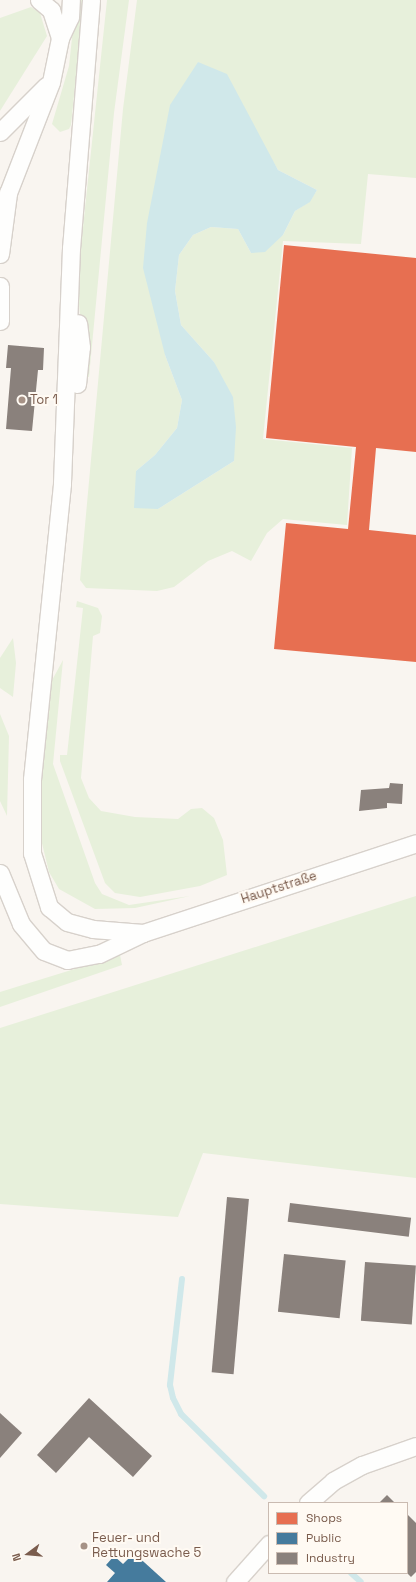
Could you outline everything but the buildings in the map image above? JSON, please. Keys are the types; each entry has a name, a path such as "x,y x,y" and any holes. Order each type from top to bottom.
{"street":[{"path":"39,0 51,10 60,38"},
{"path":"0,254 8,193 51,82 60,38 70,17 71,0"},
{"path":"102,0 92,8 72,240 72,295 81,347 73,434 62,484 32,779 32,853 49,907 67,922 93,929 143,933"},
{"path":"0,132 51,82"},
{"path":"0,286 0,321"},
{"name":"Hauptstraße","path":"0,874 21,924 44,951 66,960 86,956 143,933 416,844"},
{"path":"309,1502 333,1481 362,1465 416,1446"},
{"path":"235,1582 268,1545"}],"green space":[{"path":"76,0 84,0 71,125 69,129 60,132 52,124 69,66"},
{"path":"107,0 129,0 114,113 89,377 81,376 82,334 77,284"},
{"path":"137,0 416,0 416,178 368,174 361,244 283,241 263,439 352,448 347,525 283,519 267,533 251,561 232,551 208,561 174,587 157,591 86,588 80,580 123,109","holes":["198,62 252,126 278,170 317,190 309,202 295,211 283,235 251,253 238,229 211,227 193,235 179,255 175,291 181,325 214,362 234,461 158,509 136,471 155,455 177,428 182,400 165,355"]},
{"path":"31,7 40,13 47,36 0,111 0,18"},
{"path":"77,601 98,608 102,616 100,633 93,636 81,778 89,798 101,811 135,817 178,819 191,809 202,808 214,818 223,840 227,875 200,886 140,897 115,893 105,883 60,761 60,755 67,755 83,608 76,607"},
{"path":"13,638 16,663 13,697 0,688 0,658"},
{"path":"63,660 53,764 95,883 102,894 129,905 190,896 135,908 95,909 59,889 49,872 38,827 50,684"},
{"path":"0,714 9,736 7,816 0,801"},
{"path":"416,896 416,1178 203,1153 178,1217 0,1204 0,1028"},
{"path":"120,955 122,965 0,1007 0,992"}],"water":[{"path":"198,62 227,74 278,170 317,190 310,202 295,211 283,235 265,252 251,253 238,229 211,227 193,235 179,255 175,291 181,325 214,362 233,397 236,427 234,461 158,509 134,508 136,471 155,455 177,428 182,400 165,355 143,268 147,223 170,105"}],"waterway":[{"path":"182,1279 170,1385 173,1398 181,1414 264,1496"},
{"path":"352,1574 361,1582"}],"place":[{"name":"Tor 1","path":"22,400"},
{"name":"Feuer- und Rettungswache 5","path":"84,1546"}]}
